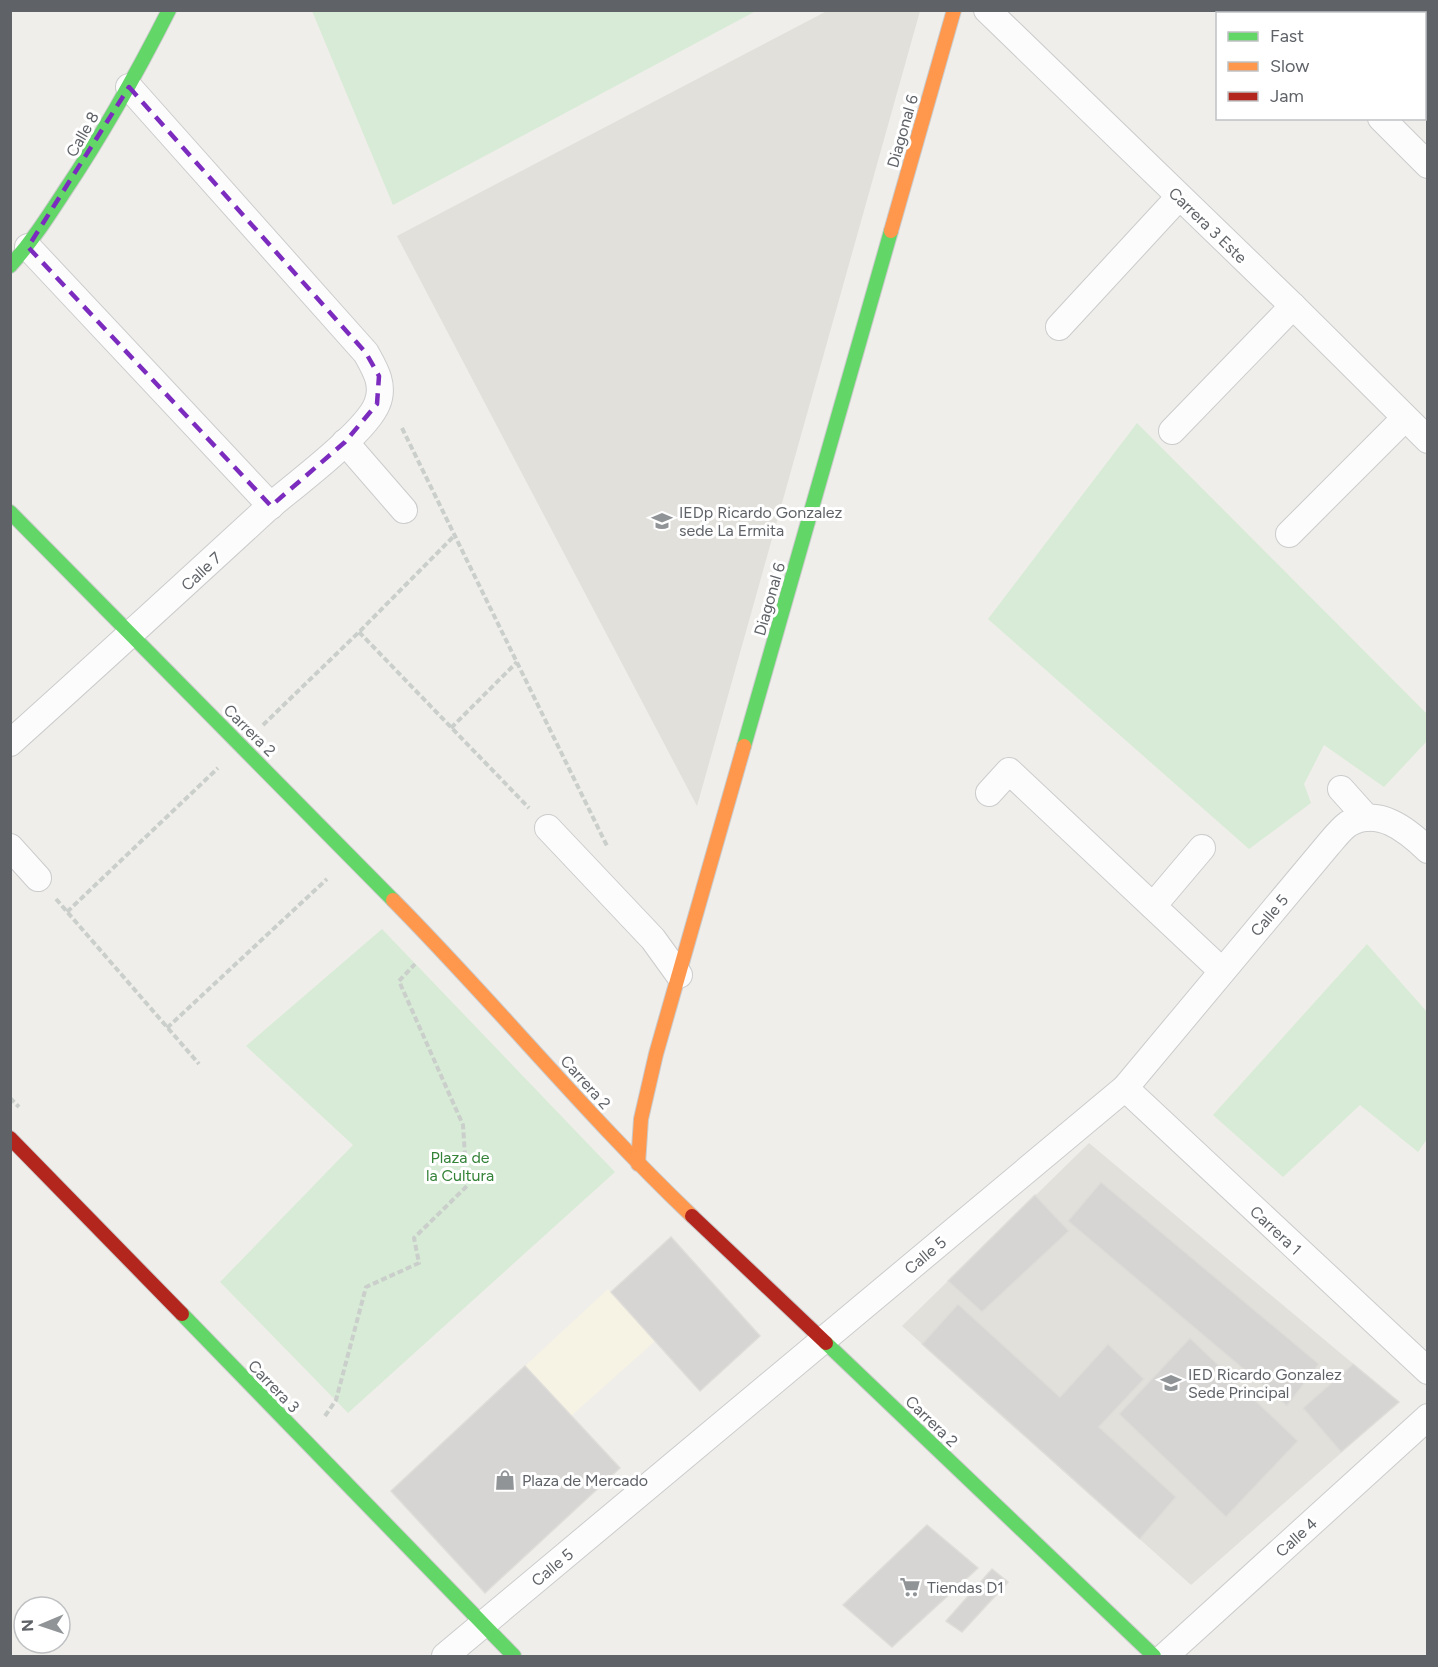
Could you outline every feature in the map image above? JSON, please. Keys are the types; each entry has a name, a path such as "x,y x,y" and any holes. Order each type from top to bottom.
{"street":[{"name":"Calle 8","path":"10,266 28,247 80,170 129,87 169,10"},
{"name":"Diagonal 6","path":"638,1164 641,1119 656,1054 954,10"},
{"name":"Carrera 3 Este","path":"987,10 1428,440"},
{"name":"Calle 7","path":"10,743 271,506 345,442 368,419 377,404 380,391 379,376 366,353 129,87"},
{"path":"1383,120 1428,165"},
{"path":"1059,327 1179,197"},
{"path":"28,247 271,506"},
{"path":"1172,431 1293,306"},
{"path":"1289,534 1405,418"},
{"path":"345,442 404,510"},
{"name":"Carrera 2","path":"10,512 435,942 638,1164 1154,1656"},
{"path":"989,793 1009,771 1222,971"},
{"path":"1341,789 1367,818 1392,822 1428,850"},
{"name":"Calle 5","path":"445,1656 1125,1088 1328,845 1348,824 1367,818"},
{"path":"548,828 653,939 679,975"},
{"path":"10,847 38,878"},
{"path":"1153,906 1202,848"},
{"name":"Carrera 1","path":"1125,1088 1428,1371"},
{"name":"Carrera 3","path":"10,1138 514,1656"},
{"name":"Calle 4","path":"1165,1656 1428,1417"}],"path":[{"path":"402,428 611,854"},
{"path":"359,632 548,828"},
{"path":"451,728 517,662"},
{"path":"167,1028 351,856"},
{"path":"38,878 199,1064"},
{"path":"308,1445 336,1400 366,1287 419,1263 414,1238 467,1186 464,1125 399,981 435,942"}],"highlighted area":[{"path":"129,87 366,353 379,376 377,404 345,442 271,506 28,247"}],"shaded area":[{"name":"IEDp Ricardo Gonzalez sede La Ermita","path":"827,11 920,11 697,806 397,236"},
{"name":"IED Ricardo Gonzalez Sede Principal","path":"1089,1143 1399,1402 1191,1585 902,1326"},
{"path":"608,1289 655,1341 571,1416 525,1366"}],"green space":[{"path":"312,11 756,11 393,205"},
{"path":"1137,423 1427,714 1427,741 1384,787 1324,745 1304,784 1311,803 1249,849 988,619"},
{"name":"Plaza de la Cultura","path":"382,929 615,1172 348,1413 220,1282 353,1145 246,1046"},
{"path":"1367,944 1427,1012 1427,1139 1418,1152 1360,1105 1283,1177 1213,1115"}],"building":[{"path":"1101,1182 1319,1364 1287,1406 1068,1221"},
{"path":"1035,1195 1069,1231 982,1312 948,1281"},
{"path":"671,1237 760,1336 700,1391 611,1292"},
{"path":"958,1304 1060,1397 1108,1344 1144,1379 1099,1427 1176,1497 1140,1539 922,1344"},
{"path":"1190,1338 1298,1441 1226,1517 1119,1414"},
{"path":"1353,1364 1399,1402 1341,1452 1303,1408"},
{"name":"Plaza de Mercado","path":"525,1366 620,1468 485,1593 391,1491"},
{"name":"Tiendas D1","path":"927,1525 978,1568 892,1647 843,1605"},
{"path":"992,1569 1008,1582 962,1632 946,1621"}],"traffic: fast":[{"path":"10,266 38,230 92,148 169,10"},
{"path":"744,746 891,231"},
{"path":"10,512 393,900"},
{"path":"182,1314 514,1656"},
{"path":"826,1343 1154,1656"}],"traffic: slow":[{"path":"891,231 954,10"},
{"path":"638,1164 641,1119 656,1054 744,746"},
{"path":"393,900 615,1139 692,1216"}],"traffic: jam":[{"path":"10,1138 182,1314"},
{"path":"692,1216 826,1343"}],"place":[{"name":"IEDp Ricardo Gonzalez sede La Ermita","path":"662,521"},
{"name":"IED Ricardo Gonzalez Sede Principal","path":"1171,1383"},
{"name":"Plaza de Mercado","path":"505,1480"},
{"name":"Tiendas D1","path":"910,1587"}]}
